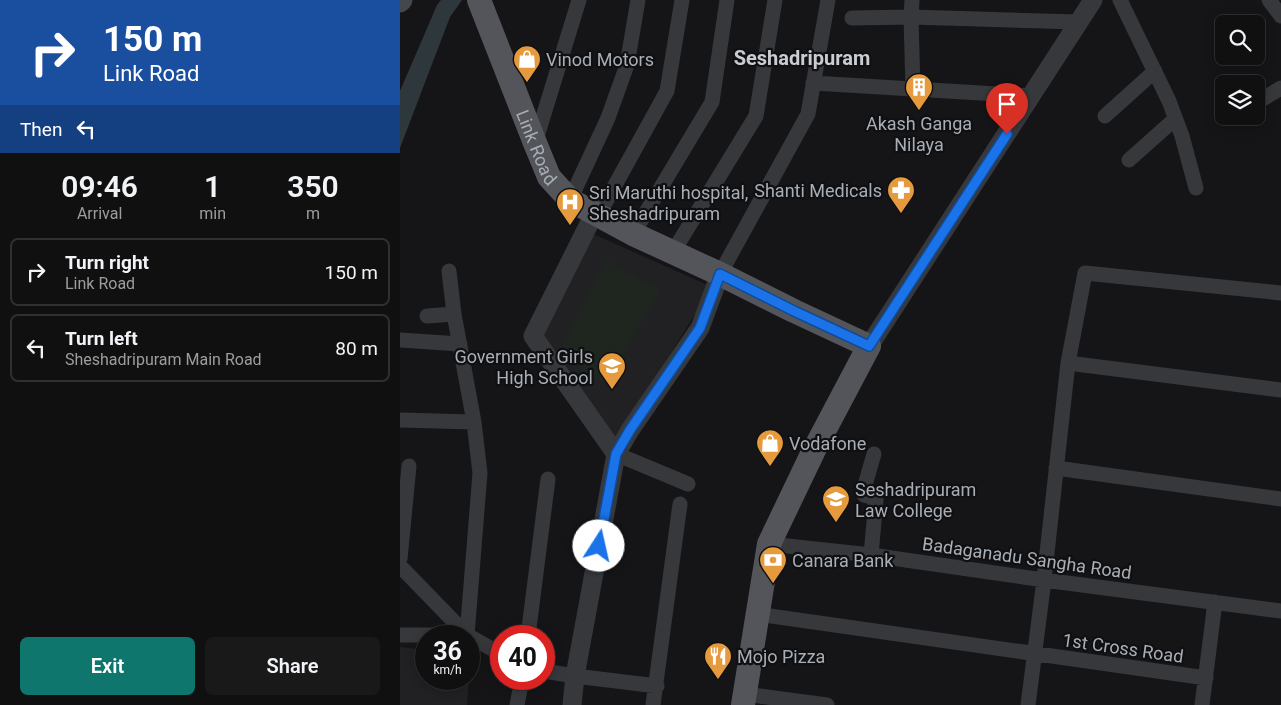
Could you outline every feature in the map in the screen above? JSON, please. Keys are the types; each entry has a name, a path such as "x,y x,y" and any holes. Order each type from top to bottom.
{"main road":[{"name":"Link Road","path":"479,0 549,177 570,200 633,234 869,346"},
{"path":"744,700 768,544 814,450 869,346"}],"street":[{"path":"535,143 579,0"},
{"path":"570,200 608,118 627,65 638,0"},
{"path":"682,0 667,92 596,215 534,336 616,454 688,484"},
{"path":"633,234 712,102 727,0"},
{"path":"673,252 756,116 775,0"},
{"path":"572,705 575,676 616,454 630,430 700,328 720,274 808,114 828,0"},
{"path":"912,0 913,90"},
{"path":"869,346 1093,0"},
{"path":"1120,0 1169,101 1182,136 1196,188"},
{"path":"1269,0 1281,16"},
{"path":"852,18 911,17 1078,22"},
{"path":"1105,116 1155,71"},
{"path":"814,83 1032,96"},
{"path":"1265,98 1281,88"},
{"path":"1129,160 1175,119"},
{"path":"449,271 454,314 474,422 480,473 468,625"},
{"path":"1028,705 1068,363 1085,273 1281,293"},
{"path":"427,316 454,314"},
{"path":"400,340 460,344"},
{"path":"1068,363 1281,390"},
{"path":"400,420 474,422"},
{"path":"870,556 876,500 864,495 862,492 874,454"},
{"path":"400,559 409,466"},
{"path":"1056,468 1281,499"},
{"path":"529,625 548,478"},
{"path":"653,705 680,504"},
{"name":"Badaganadu Sangha Road","path":"768,544 1281,610"},
{"path":"400,566 457,625"},
{"path":"1202,705 1215,602"},
{"name":"1st Cross Road","path":"757,614 1206,678"},
{"path":"400,634 415,634"},
{"path":"555,672 657,686"},
{"path":"517,705 520,690"},
{"path":"744,700 827,705"}],"shaded area":[{"path":"441,0 462,0 450,17 400,148 400,91 437,5"},
{"name":"Government Girls High School","path":"591,233 712,287 614,444 538,335"},
{"path":"606,261 660,290 605,383 583,373 563,345"},
{"path":"400,647 415,649 415,690 468,690 467,705 400,705"}],"place":[{"name":"Vinod Motors","path":"527,83"},
{"name":"Akash Ganga Nilaya","path":"919,111"},
{"name":"Shanti Medicals","path":"901,214"},
{"name":"Sri Maruthi hospital, Sheshadripuram","path":"570,226"},
{"name":"Government Girls High School","path":"612,390"},
{"name":"Vodafone","path":"770,467"},
{"name":"Seshadripuram Law College","path":"836,523"},
{"name":"Canara Bank","path":"773,584"},
{"name":"Mojo Pizza","path":"718,680"}],"district":[{"name":"Seshadripuram","path":"802,58"}],"route":[{"path":"599,546 616,454 630,430 700,328 720,274 869,346 1007,134"}]}
